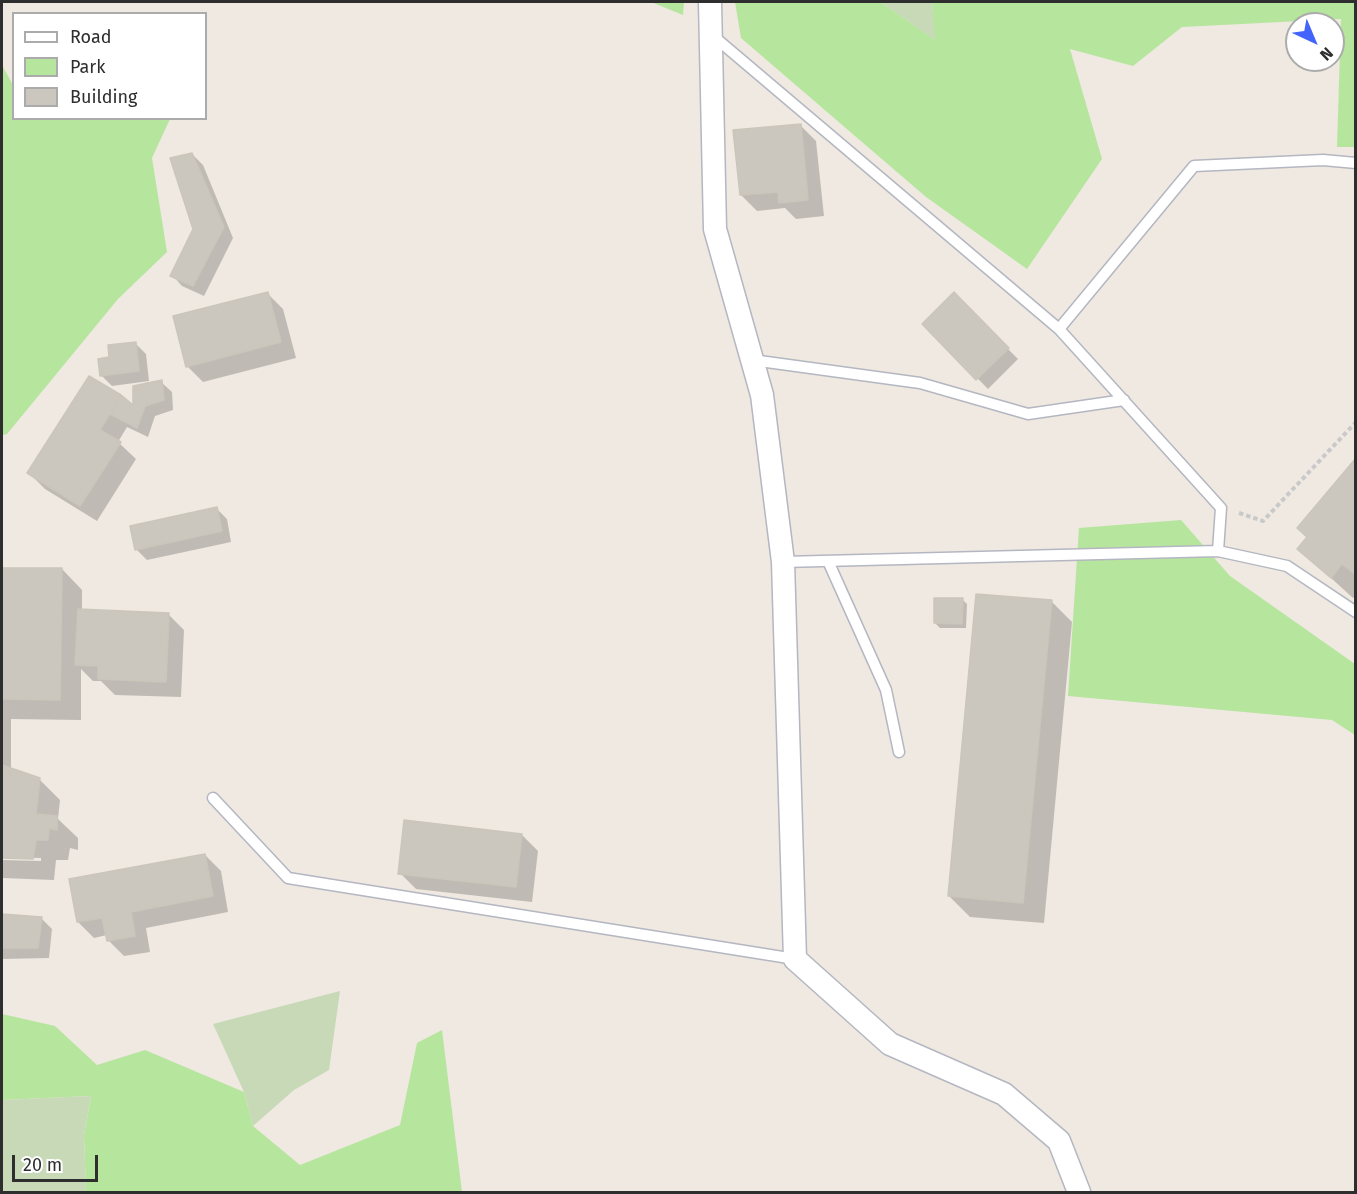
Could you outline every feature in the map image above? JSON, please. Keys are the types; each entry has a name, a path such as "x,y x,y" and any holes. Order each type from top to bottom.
{"street":[{"path":"710,2 715,229 762,395 783,562 795,958 890,1044 1004,1094 1059,1141 1079,1192"}],"lane":[{"path":"710,33 1059,328 1221,508 1218,551"},
{"path":"1059,328 1194,166 1323,160 1356,163"},
{"path":"752,360 920,383 1028,414 1125,400"},
{"path":"783,562 1218,551 1287,566 1356,612"},
{"path":"828,561 886,690 899,752"},
{"path":"213,798 288,878 795,958"}],"path":[{"path":"1221,508 1263,521 1356,422"}],"green space":[{"path":"651,2 684,2 683,15"},
{"path":"735,2 881,2 934,39 932,2 1355,2 1355,147 1337,147 1339,72 1345,72 1345,12 1285,12 1285,22 1182,27 1133,66 1070,49 1102,159 1027,269 926,197 741,38"},
{"path":"881,2 932,2 935,40"},
{"path":"2,65 12,83 12,120 170,120 152,158 167,252 118,299 7,434 2,435"},
{"path":"1181,520 1230,576 1355,664 1355,735 1332,720 1068,696 1079,528"},
{"path":"340,991 329,1070 294,1090 253,1126 244,1092 213,1024"},
{"path":"2,1014 55,1026 97,1065 145,1050 244,1092 253,1126 300,1165 400,1125 417,1043 442,1030 462,1192 86,1192 84,1135 91,1096 2,1100"},
{"path":"91,1096 84,1135 86,1192 2,1192 2,1100"}],"building":[{"path":"801,124 808,200 779,203 778,192 740,195 733,130"},
{"path":"192,153 224,227 193,286 170,276 193,229 170,158"},
{"path":"268,292 281,342 186,367 173,316"},
{"path":"954,292 1009,348 976,380 922,324"},
{"path":"136,342 139,371 100,376 98,359 109,357 108,345"},
{"path":"89,376 121,395 100,430 121,442 80,506 27,473"},
{"path":"162,380 164,400 145,406 137,428 110,414 121,395 133,405 133,386"},
{"path":"1356,458 1356,575 1342,564 1331,578 1297,549 1307,537 1297,528"},
{"path":"217,507 222,531 135,550 130,526"},
{"path":"2,568 62,568 60,700 2,699"},
{"path":"976,594 1052,600 1023,903 948,896"},
{"path":"934,598 963,598 962,624 934,623"},
{"path":"78,609 169,613 166,682 98,679 98,666 75,665"},
{"path":"2,765 40,778 36,814 57,816 57,830 49,828 48,840 36,840 33,859 2,858"},
{"path":"404,820 522,834 516,887 398,874"},
{"path":"205,854 213,896 131,912 135,936 107,941 102,918 77,922 69,879"},
{"path":"2,914 42,917 38,948 2,948"}]}
